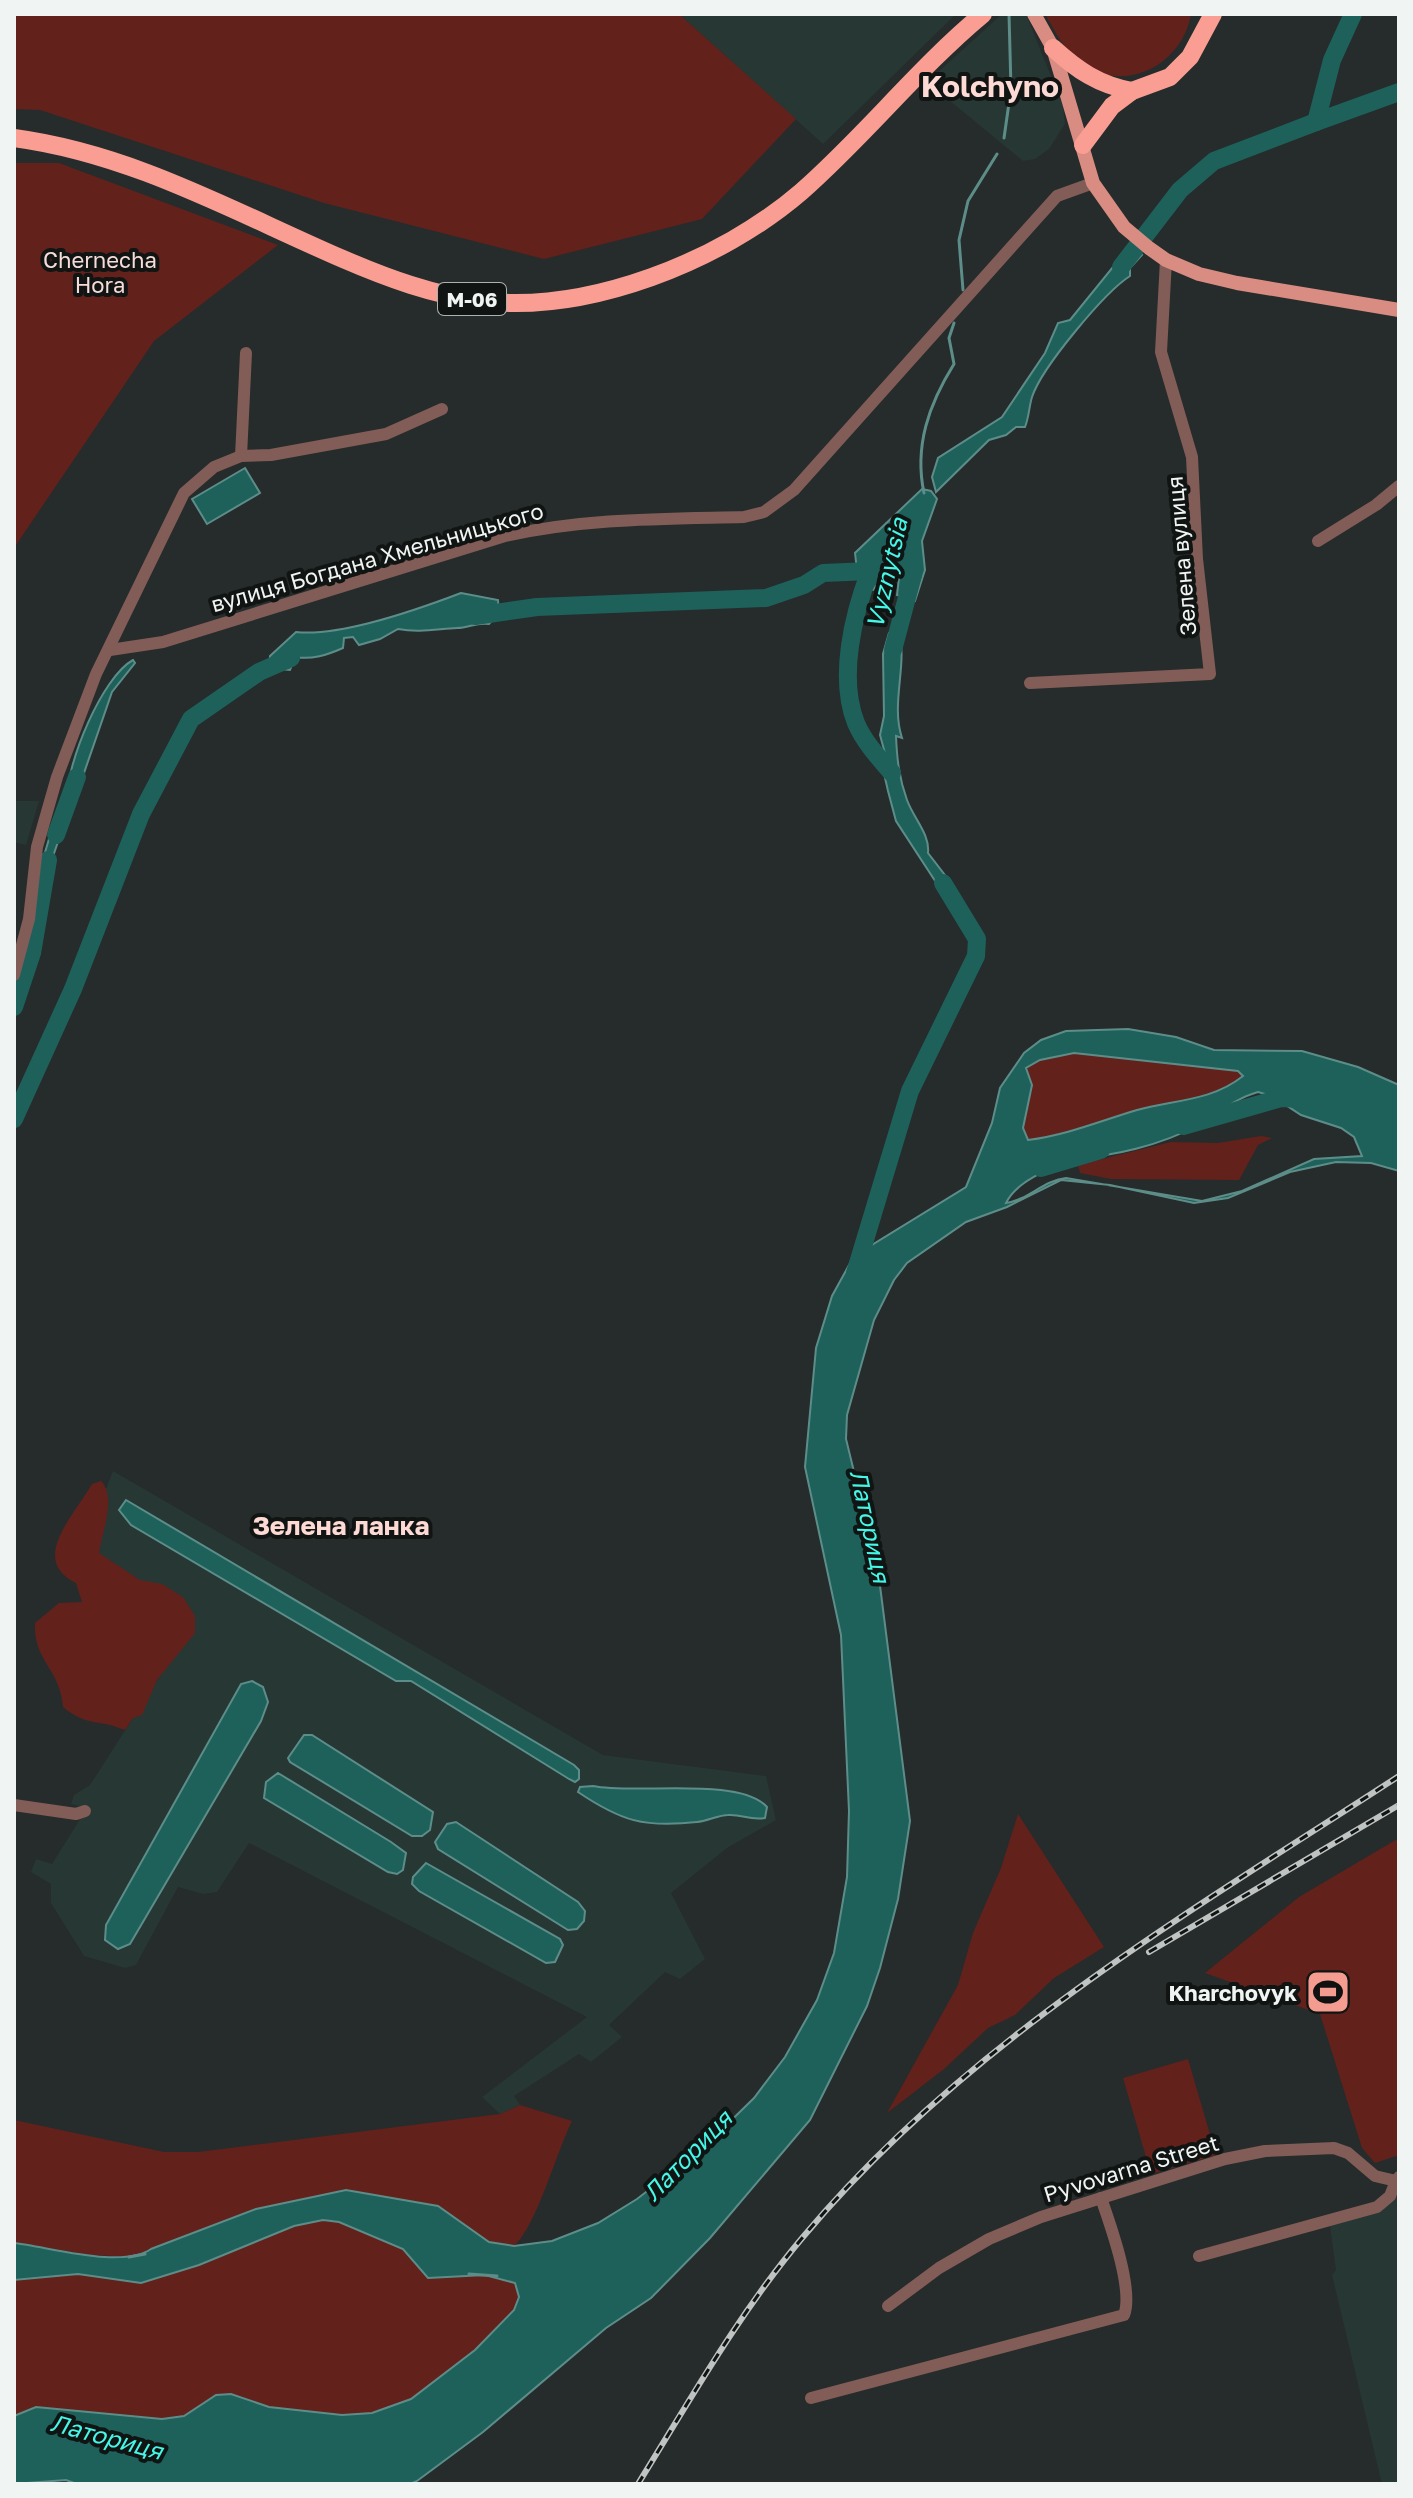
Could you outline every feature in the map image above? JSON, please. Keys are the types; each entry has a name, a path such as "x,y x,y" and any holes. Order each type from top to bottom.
{"highway":[{"name":"М-06","path":"14,138 105,158 173,181 406,285 479,301 525,303 620,285 723,246 752,229 800,193 983,14"},
{"path":"1202,14 1204,36"},
{"path":"1083,145 1112,106 1132,91 1170,77 1190,57 1204,36 1213,14"},
{"path":"1053,48 1078,71 1111,87 1132,91"}],"main road":[{"path":"1034,14 1053,48 1093,183 1124,227 1149,248 1166,260 1237,283 1399,310"}],"street":[{"name":"вулиця Богдана Хмельницького","path":"110,650 163,642 505,536 605,520 744,517 764,512 794,490 1057,196 1093,183"},
{"name":"Зелена вулиця","path":"1030,683 1210,674 1197,559 1192,457 1161,352 1166,260"},
{"path":"241,456 246,353"},
{"path":"14,975 29,919 37,847 47,808 96,674 184,493 214,467 241,456 271,455 386,434 442,409"},
{"path":"1318,541 1376,505 1399,486"},
{"path":"14,1805 76,1814 85,1811"},
{"name":"Pyvovarna Street","path":"888,2306 939,2268 989,2239 1101,2198 1225,2159 1312,2148 1348,2153 1375,2176 1398,2179"},
{"path":"1199,2256 1377,2207 1390,2196 1398,2179"},
{"path":"811,2398 1124,2315 1126,2297 1113,2234 1101,2198"}],"shaded area":[{"path":"679,14 956,14 823,144"},
{"path":"1002,14 1026,14 1063,106 1065,124 1049,149 1035,159 1023,161 927,82"},
{"path":"14,801 39,801 26,845 14,842"},
{"path":"113,1471 603,1755 766,1776 776,1820 727,1848 671,1893 705,1959 680,1979 665,1972 609,2025 622,2037 591,2062 579,2054 514,2096 520,2105 500,2114 482,2097 587,2017 249,1843 217,1892 203,1894 178,1887 136,1965 125,1968 84,1956 51,1903 51,1884 31,1872 36,1859 52,1864 87,1808 71,1804 74,1795 90,1785 194,1623 81,1552"},
{"path":"1399,2193 1399,2484 1382,2484 1332,2275 1336,2270 1330,2226 1374,2212"}],"green space":[{"path":"14,14 679,14 796,119 702,219 544,259 324,203 40,110 14,109"},
{"path":"1045,14 1191,14 1177,47 1165,60 1134,75 1117,76 1099,73 1070,54"},
{"name":"Chernecha Hora","path":"14,163 59,163 278,245 154,341 14,548"},
{"path":"1074,1053 1238,1071 1243,1076 1205,1094 1137,1110 1057,1135 1028,1140 1023,1128 1032,1085 1026,1068 1040,1060"},
{"path":"1261,1136 1272,1138 1258,1145 1239,1180 1111,1179 1080,1173 1078,1165 1171,1142 1218,1143"},
{"path":"101,1481 106,1488 108,1505 99,1553 140,1580 162,1584 183,1597 195,1616 195,1633 157,1680 142,1715 133,1718 125,1730 86,1720 63,1707 57,1683 42,1656 36,1636 35,1623 59,1603 82,1602 76,1583 62,1573 56,1562 55,1550 66,1524 92,1484"},
{"path":"1018,1814 1104,1947 1054,1978 1015,2015 988,2028 944,2069 887,2113 958,1985 973,1933 1001,1868"},
{"name":"Kharchovyk","path":"1399,1838 1399,2155 1375,2163 1362,2148 1320,2014 1205,1973 1299,1897"},
{"path":"1188,2059 1216,2155 1151,2174 1123,2078"},
{"path":"520,2105 572,2121 531,2222 514,2246 489,2242 438,2206 346,2190 256,2209 132,2257 91,2255 14,2243 14,2120 164,2152 198,2152 500,2114"},
{"path":"312,2220 339,2222 403,2249 428,2278 485,2275 515,2283 519,2297 514,2310 475,2350 411,2399 372,2413 342,2415 269,2407 231,2394 216,2395 184,2416 162,2419 36,2407 14,2416 14,2280 78,2274 118,2279 162,2277"}],"water":[{"path":"1130,246 1142,255 1130,268 1130,276 1091,313 1048,368 1032,397 1025,427 1016,427 1006,435 989,440 936,492 932,477 938,458 1002,417 1045,353 1058,323 1070,320"},
{"path":"245,468 260,493 207,524 192,499"},
{"path":"922,489 931,491 937,499 922,541 925,570 915,601 897,595 899,578 891,566 873,590 859,588 855,553"},
{"path":"461,593 498,600 499,613 489,624 413,631 398,629 380,639 359,645 353,637 344,638 343,648 337,651 313,657 295,657 290,670 269,668 270,656 296,632 356,626"},
{"path":"898,628 902,655 898,711 902,738 896,736 900,776 907,800 927,839 928,853 955,888 956,913 896,821 883,769 886,757 880,735 884,716 883,654 889,633"},
{"path":"133,660 135,663 112,692 75,799 67,800 73,765 88,723 109,684"},
{"path":"62,811 65,822 44,882 43,859 57,812"},
{"path":"1128,1029 1176,1037 1214,1050 1302,1051 1358,1067 1399,1085 1399,1171 1371,1163 1336,1162 1290,1172 1228,1198 1194,1203 1120,1187 1202,1201 1242,1191 1314,1159 1362,1156 1354,1137 1341,1128 1301,1115 1272,1096 1258,1092 1234,1102 1185,1132 1153,1144 1119,1153 1071,1156 1026,1182 1006,1203 1022,1198 1043,1186 1066,1178 1103,1184 1061,1180 1007,1207 966,1222 907,1263 894,1280 874,1320 847,1415 846,1439 878,1570 910,1821 898,1899 880,1968 867,2006 810,2120 710,2238 651,2298 606,2328 483,2432 417,2481 410,2484 77,2484 66,2480 14,2484 14,2416 36,2407 162,2419 184,2416 216,2395 231,2394 269,2407 342,2415 372,2413 411,2399 475,2350 514,2310 519,2297 515,2283 485,2275 428,2278 403,2249 339,2222 323,2220 294,2226 199,2265 141,2283 78,2274 14,2280 14,2243 104,2257 138,2255 256,2209 346,2190 438,2206 489,2242 514,2246 552,2241 598,2223 637,2199 703,2148 754,2098 785,2057 817,2000 834,1953 847,1877 849,1811 841,1635 805,1467 816,1348 832,1296 854,1256 966,1187 992,1123 1000,1088 1024,1053 1041,1040 1066,1031","holes":["1074,1053 1238,1071 1243,1076 1205,1095 1028,1140 1023,1128 1032,1085 1026,1068 1040,1060"]},
{"path":"126,1500 574,1765 579,1770 579,1779 575,1782 569,1779 411,1681 396,1681 131,1525 119,1510"},
{"path":"252,1681 263,1687 268,1702 261,1721 130,1944 118,1949 105,1940 106,1925 241,1684"},
{"path":"304,1735 312,1735 433,1812 430,1830 422,1836 412,1836 290,1762 288,1758"},
{"path":"278,1773 406,1853 403,1870 397,1874 388,1872 264,1798 266,1782"},
{"path":"580,1787 711,1789 753,1798 767,1807 765,1818 728,1815 697,1822 647,1823 607,1810 578,1792"},
{"path":"456,1822 578,1902 585,1911 584,1921 577,1929 568,1930 438,1849 435,1842 447,1824"},
{"path":"426,1863 560,1939 563,1945 555,1962 546,1963 419,1891 412,1884 413,1877"}],"waterway":[{"path":"1004,138 1011,89 1009,14"},
{"name":"Vyznytsia","path":"1121,267 1180,190 1214,161 1316,122 1332,60 1353,14"},
{"path":"1316,122 1399,92"},
{"path":"963,290 959,240 968,201 997,154"},
{"path":"924,493 921,476 923,442 937,394 954,364 949,338 954,323"},
{"path":"475,616 537,607 766,598 804,585 823,573 870,571 881,565"},
{"path":"870,571 853,627 848,686 859,730 892,773"},
{"name":"Vyznytsia","path":"893,650 913,575"},
{"path":"14,1119 73,989 141,814 191,719 259,672 291,658"},
{"path":"56,835 77,777"},
{"path":"14,1007 32,953 48,860"},
{"name":"Vyznytsia","path":"855,1273 910,1091 976,956 977,939 943,883"},
{"name":"Латориця","path":"1183,1126 1281,1098 1301,1099"},
{"name":"Латориця","path":"1041,1168 1101,1150"},
{"name":"Латориця","path":"129,2257 145,2254"},
{"name":"Латориця","path":"469,2274 497,2276"}],"railway":[{"path":"638,2484 716,2358 780,2266 867,2167 935,2102 1083,1985 1240,1878 1399,1776"},
{"path":"1149,1952 1399,1805"}],"place":[{"name":"Kharchovyk","path":"1328,1992"}],"district":[{"name":"Kolchyno","path":"990,86"},
{"name":"Зелена ланка","path":"341,1525"}]}
